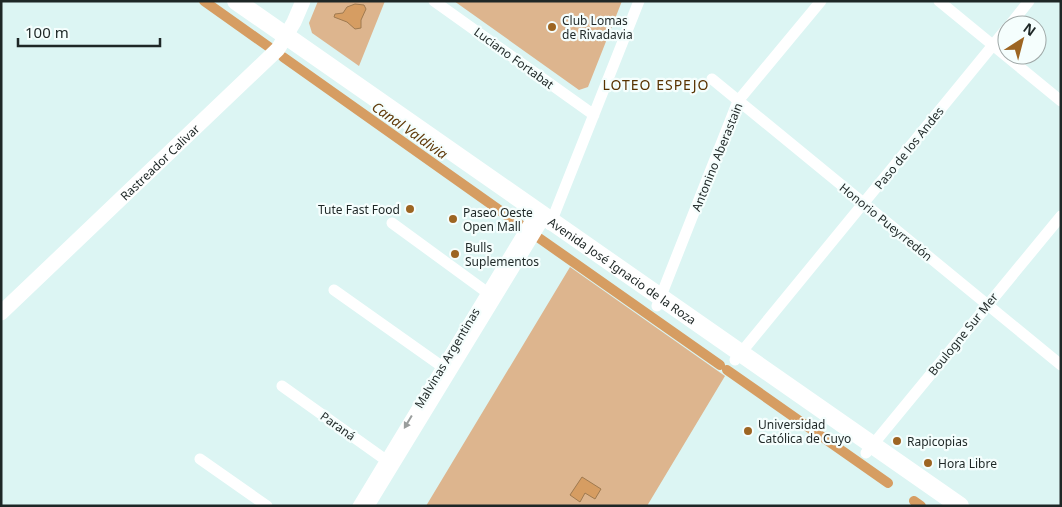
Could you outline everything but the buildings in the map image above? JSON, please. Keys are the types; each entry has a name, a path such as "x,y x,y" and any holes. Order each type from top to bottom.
{"main road":[{"name":"Avenida José Ignacio de la Roza","path":"236,1 286,36 296,51 305,59 537,225 659,301 869,449 944,506"},
{"name":"Rastreador Calivar","path":"1,313 278,49 303,1"},
{"name":"Avenida José Ignacio de la Roza","path":"869,449 960,506"}],"street":[{"name":"Luciano Fortabat","path":"434,1 594,115"},
{"name":"Malvinas Argentinas","path":"358,506 390,462 491,295 537,225 594,115 639,1"},
{"name":"Antonino Aberastain","path":"659,301 738,101 821,1"},
{"path":"939,1 1061,101"},
{"path":"1018,15 1029,1"},
{"name":"Paso de los Andes","path":"738,357 997,40"},
{"name":"Honorio Pueyrredón","path":"712,79 1061,366"},
{"name":"Boulogne Sur Mer","path":"869,449 1061,216"},
{"path":"392,223 491,295"},
{"path":"334,290 446,370"},
{"name":"Paraná","path":"282,386 390,462"},
{"path":"200,459 267,506"},
{"name":"Malvinas Argentinas","path":"369,506 390,462"}],"shaded area":[{"path":"318,1 385,1 359,66 312,33 309,23"},
{"name":"Club Lomas de Rivadavia","path":"454,1 622,1 588,87 579,90"},
{"path":"355,4 364,5 366,9 361,20 361,28 355,29 347,22 334,17 335,14 343,13 347,7"},
{"path":"570,267 725,376 647,506 426,506"},
{"path":"582,477 601,489 595,499 585,493 580,502 570,495"}],"waterway":[{"name":"Canal Valdivia","path":"204,1 269,47"},
{"name":"Canal Valdivia","path":"283,57 522,226"},
{"name":"Canal Valdivia","path":"539,238 720,365"},
{"name":"Canal Valdivia","path":"727,370 888,483"},
{"name":"Canal Valdivia","path":"914,501 921,506"}],"place":[{"name":"Club Lomas de Rivadavia","path":"552,27"},
{"name":"Tute Fast Food","path":"410,209"},
{"name":"Paseo Oeste Open Mall","path":"453,219"},
{"name":"Bulls Suplementos","path":"455,254"},
{"name":"Universidad Católica de Cuyo","path":"748,431"},
{"name":"Rapicopias","path":"897,441"},
{"name":"Hora Libre","path":"928,463"}],"district":[{"name":"LOTEO ESPEJO","path":"656,84"}]}
